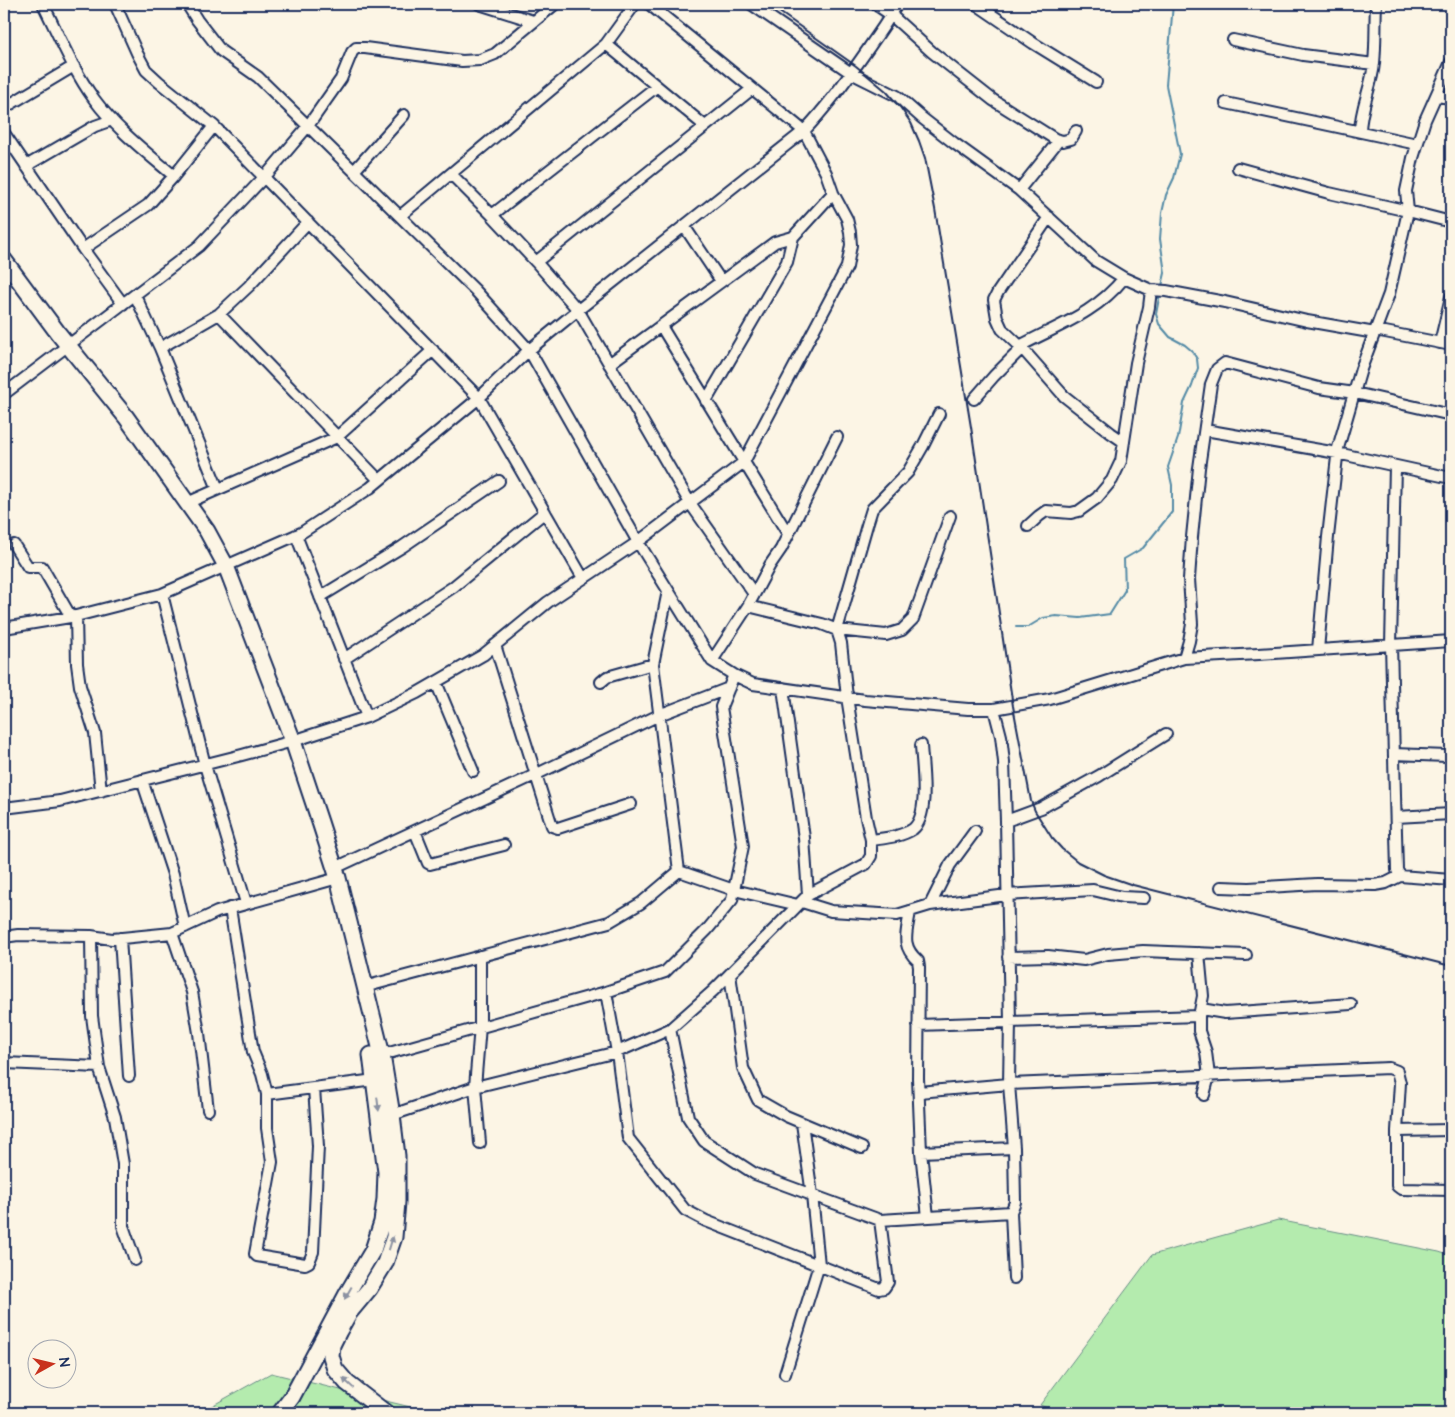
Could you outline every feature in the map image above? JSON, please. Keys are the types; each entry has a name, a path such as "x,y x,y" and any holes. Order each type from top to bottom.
{"highway":[{"path":"4,260 67,345 126,417 208,531 226,566 293,741 337,873 362,970 364,1012 375,1080 386,1172 382,1222 373,1250 348,1292 292,1397 280,1413"},
{"path":"364,987 382,1055 397,1156 397,1202 394,1237 385,1263 350,1313 332,1344 331,1356 335,1368 346,1383 386,1413"}],"street":[{"path":"43,4 74,66 94,99 122,131 174,176"},
{"path":"115,4 146,70 214,126 479,398 583,578"},
{"path":"187,4 221,51 258,77 475,290 529,350 638,542 712,661 734,675 753,684 847,698 968,709 994,709 1050,699 1184,658 1451,641"},
{"path":"479,4 533,22"},
{"path":"5,390 199,246 264,177 308,126 341,79 352,52 356,48 462,61 480,60 495,54 554,4"},
{"path":"400,216 606,44 635,4"},
{"path":"4,808 60,801 101,791 293,741 367,717 416,693 482,655 548,602 638,542 744,462 847,267 851,244 850,232 847,220 833,193 826,173 804,131 649,4"},
{"path":"751,4 851,73 897,96 954,144 1019,190 1096,261 1124,278 1158,290 1225,302 1308,321 1451,345"},
{"path":"875,4 891,15 932,52 993,100 1055,139 1063,141 1071,139 1076,131"},
{"path":"4,628 74,617 162,594 296,535 370,488 479,398 529,350 804,131 822,112 851,73 897,4"},
{"path":"976,4 1032,43 1096,82"},
{"path":"1360,132 1360,118 1367,97 1374,64 1376,4"},
{"path":"1233,40 1303,54 1374,64"},
{"path":"606,44 705,126"},
{"path":"1318,650 1338,453 1361,370 1389,294 1408,211 1406,191 1418,144 1425,120 1451,62"},
{"path":"4,108 74,66"},
{"path":"492,215 656,87"},
{"path":"536,262 752,89"},
{"path":"1436,96 1451,98"},
{"path":"1226,104 1418,144"},
{"path":"354,171 404,114"},
{"path":"26,166 95,126 112,120"},
{"path":"83,250 148,205 214,126"},
{"path":"4,133 83,250 123,304"},
{"path":"1019,190 1059,140"},
{"path":"1238,168 1329,193 1451,222"},
{"path":"451,174 536,262 578,310 690,503 754,594"},
{"path":"706,400 787,262 793,237 833,193"},
{"path":"1049,217 998,292 994,300 997,318 1002,329 1021,347 1064,396 1124,442"},
{"path":"160,348 219,314 249,286 308,222"},
{"path":"684,226 721,281"},
{"path":"609,364 775,242 793,237"},
{"path":"974,398 1021,347 1092,309 1116,288 1124,278"},
{"path":"1028,526 1046,511 1071,513 1079,511 1097,498 1112,480 1122,461 1136,363 1149,307 1158,290"},
{"path":"135,295 160,348 218,489"},
{"path":"1440,343 1451,297"},
{"path":"219,314 379,480"},
{"path":"661,326 788,534"},
{"path":"187,503 337,437 433,350"},
{"path":"1184,658 1192,624 1190,579 1199,468 1211,384 1217,369 1225,362 1320,388 1355,393 1451,415"},
{"path":"392,1115 475,1087 617,1052 670,1029 713,991 803,901 866,864 871,856 871,840 847,698 841,643 837,630 872,509 908,472 939,414"},
{"path":"1205,430 1338,453 1451,478"},
{"path":"712,661 748,606 770,564 781,549 837,437"},
{"path":"1395,466 1391,645 1397,870 1400,876"},
{"path":"320,597 402,547 499,481"},
{"path":"344,659 453,588 545,512"},
{"path":"748,606 822,624 837,630 886,635 902,630 913,620 950,516"},
{"path":"296,535 367,717"},
{"path":"14,545 28,567 42,567 74,617 79,678 95,733 101,791"},
{"path":"668,591 653,664 679,871"},
{"path":"162,594 204,764 246,903"},
{"path":"495,645 552,826 558,828 631,804"},
{"path":"601,682 607,677 653,664"},
{"path":"382,1055 606,992 665,972 707,930 732,900 743,846 721,707 734,675"},
{"path":"436,682 473,771"},
{"path":"4,937 18,935 92,936 112,939 172,934 217,912 337,873 415,831 659,715 729,688"},
{"path":"783,688 804,838 803,901"},
{"path":"994,709 1001,736 1004,762 1010,1022 1009,1084 1014,1148 1015,1202 1011,1212 1014,1278"},
{"path":"1006,821 1041,808 1099,776 1166,734"},
{"path":"871,840 899,836 913,828 920,818 924,806 921,745"},
{"path":"1394,754 1451,755"},
{"path":"142,780 174,874 185,927"},
{"path":"1396,816 1451,814"},
{"path":"415,831 430,864 504,845"},
{"path":"930,905 950,866 975,831"},
{"path":"679,871 734,890 803,901 831,911 897,915 930,905 1007,895 1093,890 1122,897 1144,898"},
{"path":"364,987 609,922 641,903 679,871"},
{"path":"1221,887 1249,888 1317,884 1375,885 1386,883 1400,876 1451,880"},
{"path":"230,908 253,1052 262,1074 267,1094 267,1128 272,1162 255,1254 257,1256 305,1264 309,1262 313,1252 318,1146 314,1088"},
{"path":"910,911 905,942 911,954 918,961 921,1152 928,1217"},
{"path":"172,934 192,992 208,1110"},
{"path":"92,936 92,1016 99,1067 115,1117 123,1164 123,1226 135,1260"},
{"path":"120,938 130,1076"},
{"path":"1008,957 1048,956 1084,960 1108,954 1143,951 1246,955"},
{"path":"1199,953 1203,996 1199,1031 1206,1052 1209,1076 1204,1095"},
{"path":"480,956 480,1026 475,1087 480,1143"},
{"path":"730,974 743,1068 758,1100 786,1116 862,1148"},
{"path":"606,992 617,1052 628,1138 685,1210 706,1221 879,1289 884,1288 888,1282 880,1220"},
{"path":"918,1025 1225,1013 1351,1004"},
{"path":"670,1029 688,1117 704,1141 754,1174 880,1220 1011,1212"},
{"path":"4,1063 99,1067"},
{"path":"919,1092 1009,1084 1389,1068 1397,1072 1400,1083 1397,1131 1397,1186 1401,1190 1451,1190"},
{"path":"267,1094 375,1080"},
{"path":"785,1374 819,1265 802,1123"},
{"path":"1397,1131 1451,1130"},
{"path":"921,1152 1014,1148"}],"green space":[{"path":"1278,1220 1451,1256 1451,1413 1058,1413 1040,1405 1152,1255"},
{"path":"271,1373 435,1413 199,1413"}],"waterway":[{"path":"1162,286 1165,273 1160,239 1162,213 1180,154 1166,85 1173,4"},
{"path":"1016,627 1028,627 1043,618 1056,616 1080,618 1110,614 1125,590 1124,559 1143,548 1172,512 1172,485 1168,467 1178,438 1184,403 1198,368 1197,359 1192,351 1170,337 1159,324 1156,314 1160,293"}],"railway":[{"path":"768,4 856,66 886,91 911,123 925,158 971,427 1013,706 1031,801 1052,838 1078,862 1104,875 1133,885 1451,966"}]}
